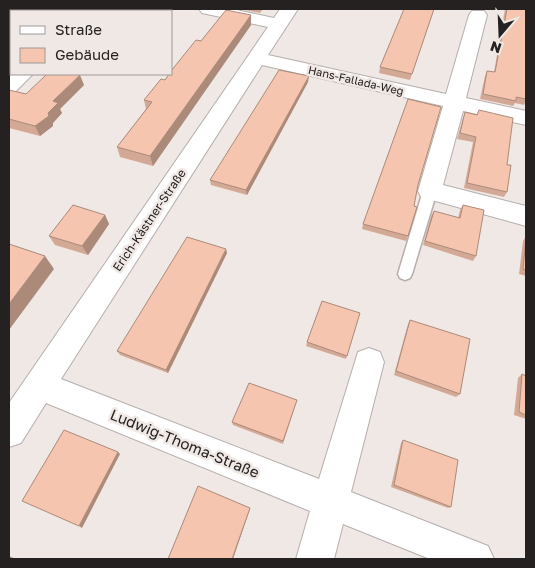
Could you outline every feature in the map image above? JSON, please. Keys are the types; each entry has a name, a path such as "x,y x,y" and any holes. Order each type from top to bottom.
{"street":[{"path":"208,9 284,16"},
{"name":"Erich-Kästner-Straße","path":"9,431 284,16"},
{"path":"478,16 430,192 526,216"},
{"name":"Hans-Fallada-Weg","path":"256,58 526,118"},
{"path":"9,87 22,75"},
{"path":"314,559 369,362"},
{"name":"Ludwig-Thoma-Straße","path":"39,385 475,559"}],"lane":[{"path":"405,274 430,192"}],"building":[{"path":"18,9 59,9 58,10 16,10"},
{"path":"404,9 434,9 412,74 380,67"},
{"path":"507,9 526,9 526,99 516,97 516,101 483,94 487,71 495,72"},
{"path":"226,10 251,15 150,156 117,147 152,102 144,100 161,79 165,80 168,75 172,75 172,70 196,40 201,41"},
{"path":"10,25 9,53 9,26"},
{"path":"279,70 309,76 246,190 210,180"},
{"path":"46,75 80,75 53,101 58,103 48,113 49,116 35,126 9,119 9,90 26,94"},
{"path":"408,99 441,107 418,185 414,206 417,207 408,236 363,224"},
{"path":"479,110 513,118 507,165 511,165 507,192 467,183 476,137 460,133 465,112 477,115"},
{"path":"73,205 105,215 82,246 49,236"},
{"path":"463,205 484,210 476,256 425,241 434,211 460,218"},
{"path":"187,237 226,249 166,370 117,351"},
{"path":"526,238 526,270 523,269"},
{"path":"9,244 45,256 9,304"},
{"path":"322,301 360,313 347,356 307,342"},
{"path":"410,320 470,339 460,394 396,371"},
{"path":"522,374 526,376 526,415 519,412"},
{"path":"249,383 297,400 283,441 232,422"},
{"path":"64,430 118,452 79,526 22,501"},
{"path":"403,440 458,460 451,507 394,485"},
{"path":"198,486 250,508 232,559 168,559"}]}
